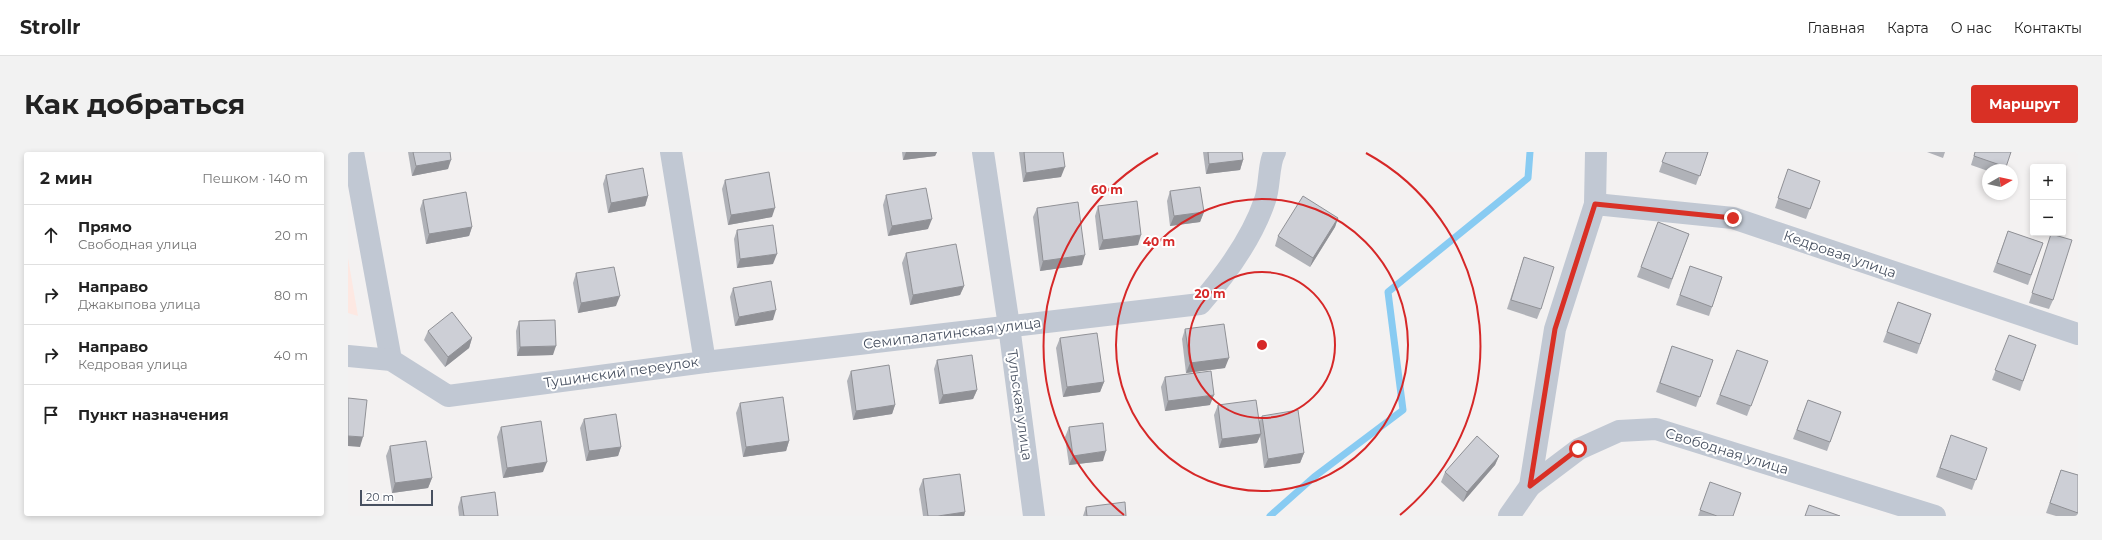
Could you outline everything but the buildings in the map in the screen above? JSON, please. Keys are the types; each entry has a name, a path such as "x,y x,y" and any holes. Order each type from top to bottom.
{"street":[{"path":"348,356 391,360 353,152"},
{"name":"Тушинский переулок","path":"391,360 448,396 705,362 671,152"},
{"name":"Тульская улица","path":"983,152 1009,326 1034,516"},
{"name":"Семипалатинская улица","path":"705,362 1200,304 1220,282 1243,248 1266,199 1274,152"},
{"path":"1508,516 1530,486 1555,329 1595,204 1596,152"},
{"name":"Кедровая улица","path":"1595,204 1733,218 2078,334"},
{"name":"Свободная улица","path":"1530,486 1578,449 1619,431 1656,429 1935,516"}],"shaded area":[{"path":"348,258 358,316 348,313"}],"waterway":[{"path":"1270,516 1314,477 1403,410 1388,292 1528,178 1530,152"}],"route":[{"path":"1578,449 1530,486 1555,329 1595,204 1733,218"}]}
